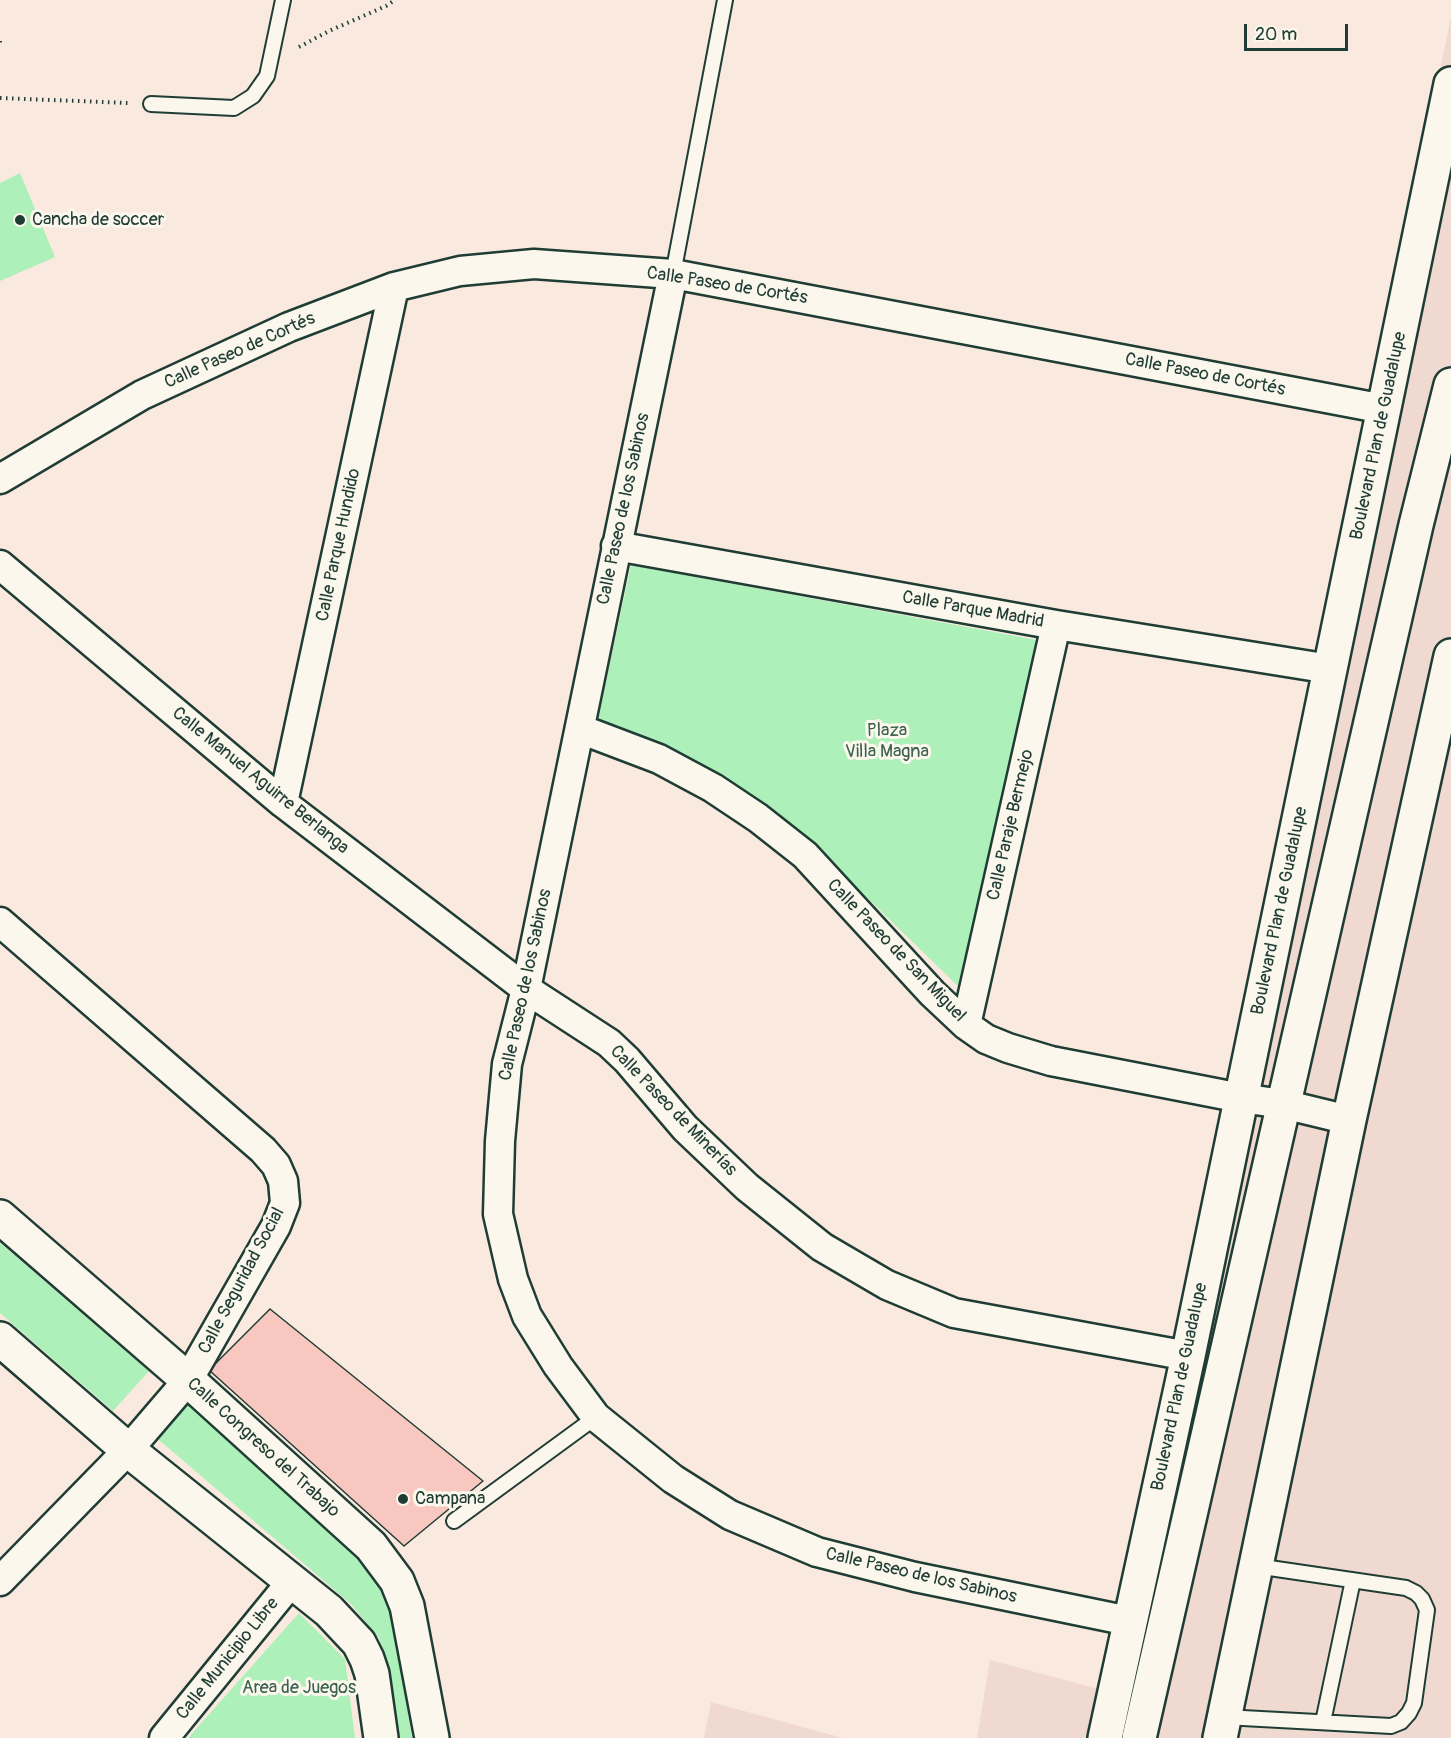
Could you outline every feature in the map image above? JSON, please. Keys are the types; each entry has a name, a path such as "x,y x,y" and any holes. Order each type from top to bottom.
{"street":[{"name":"Boulevard Plan de Guadalupe","path":"1105,1738 1188,1356 1451,84"},
{"name":"Calle Paseo de Cortés","path":"0,479 142,395 289,327 394,287 460,271 534,264 673,274 1384,409"},
{"name":"Calle Paseo de los Sabinos","path":"673,274 526,989 507,1064 500,1141 498,1214 513,1279 527,1316 558,1366 596,1417 673,1479 730,1515 817,1552 915,1577 1129,1621"},
{"name":"Calle Parque Hundido","path":"283,803 394,287"},
{"name":"Boulevard Plan de Guadalupe","path":"1138,1738 1413,536 1451,385"},
{"name":"Calle Parque Madrid","path":"616,546 1056,625 1330,669"},
{"name":"Calle Manuel Aguirre Berlanga","path":"0,565 283,803 526,989"},
{"name":"Calle Paraje Bermejo","path":"966,1025 1056,625"},
{"path":"1222,1727 1349,1120 1451,656"},
{"name":"Calle Paseo de San Miguel","path":"580,729 659,759 713,788 759,818 805,855 932,993 966,1025 986,1039 1051,1061 1283,1104 1349,1120"},
{"name":"Calle Seguridad Social","path":"0,922 262,1150 276,1166 283,1181 285,1203 276,1226 188,1380 128,1450 0,1581"},
{"name":"Calle Paseo de Minerías","path":"526,989 609,1043 627,1060 685,1128 747,1187 822,1247 887,1285 954,1313 1188,1356"},
{"name":"Calle Congreso del Trabajo","path":"0,1217 188,1380 372,1546 397,1581 408,1606 432,1738"},
{"path":"0,1340 128,1450 329,1611 359,1643 372,1674 381,1738"},
{"name":"Calle Municipio Libre","path":"164,1738 292,1581"}],"lane":[{"path":"151,104 234,108 253,96 267,76 272,62 283,0"},
{"name":"Calle Paseo de los Sabinos","path":"673,274 725,0"},
{"path":"454,1521 596,1417"},
{"path":"1222,1727 1323,1722 1391,1726 1401,1722 1409,1713 1414,1702 1427,1610 1422,1599 1406,1588 1256,1566"},
{"path":"1323,1722 1353,1580"}],"path":[{"path":"272,62 329,31 395,0"},
{"path":"0,40 0,47"},
{"path":"0,98 151,104"}],"shaded area":[{"path":"1451,17 1451,1738 977,1738 990,1660 1106,1691"},
{"path":"711,1702 843,1738 704,1738"}],"green space":[{"name":"Cancha de soccer","path":"20,173 55,257 0,281 0,183"},
{"name":"Plaza Villa Magna","path":"631,565 1037,640 964,992 788,821 678,751 598,719"},
{"path":"0,1243 149,1371 113,1411 0,1313"},
{"path":"186,1390 344,1534 384,1590 397,1641 412,1738 398,1738 390,1672 379,1638 351,1604 152,1434"},
{"name":"Area de Juegos","path":"299,1613 345,1659 355,1738 188,1738"}],"building":[{"path":"270,1309 483,1481 404,1546 209,1370"}],"place":[{"name":"Cancha de soccer","path":"20,220"},
{"name":"Campana","path":"403,1499"}]}
